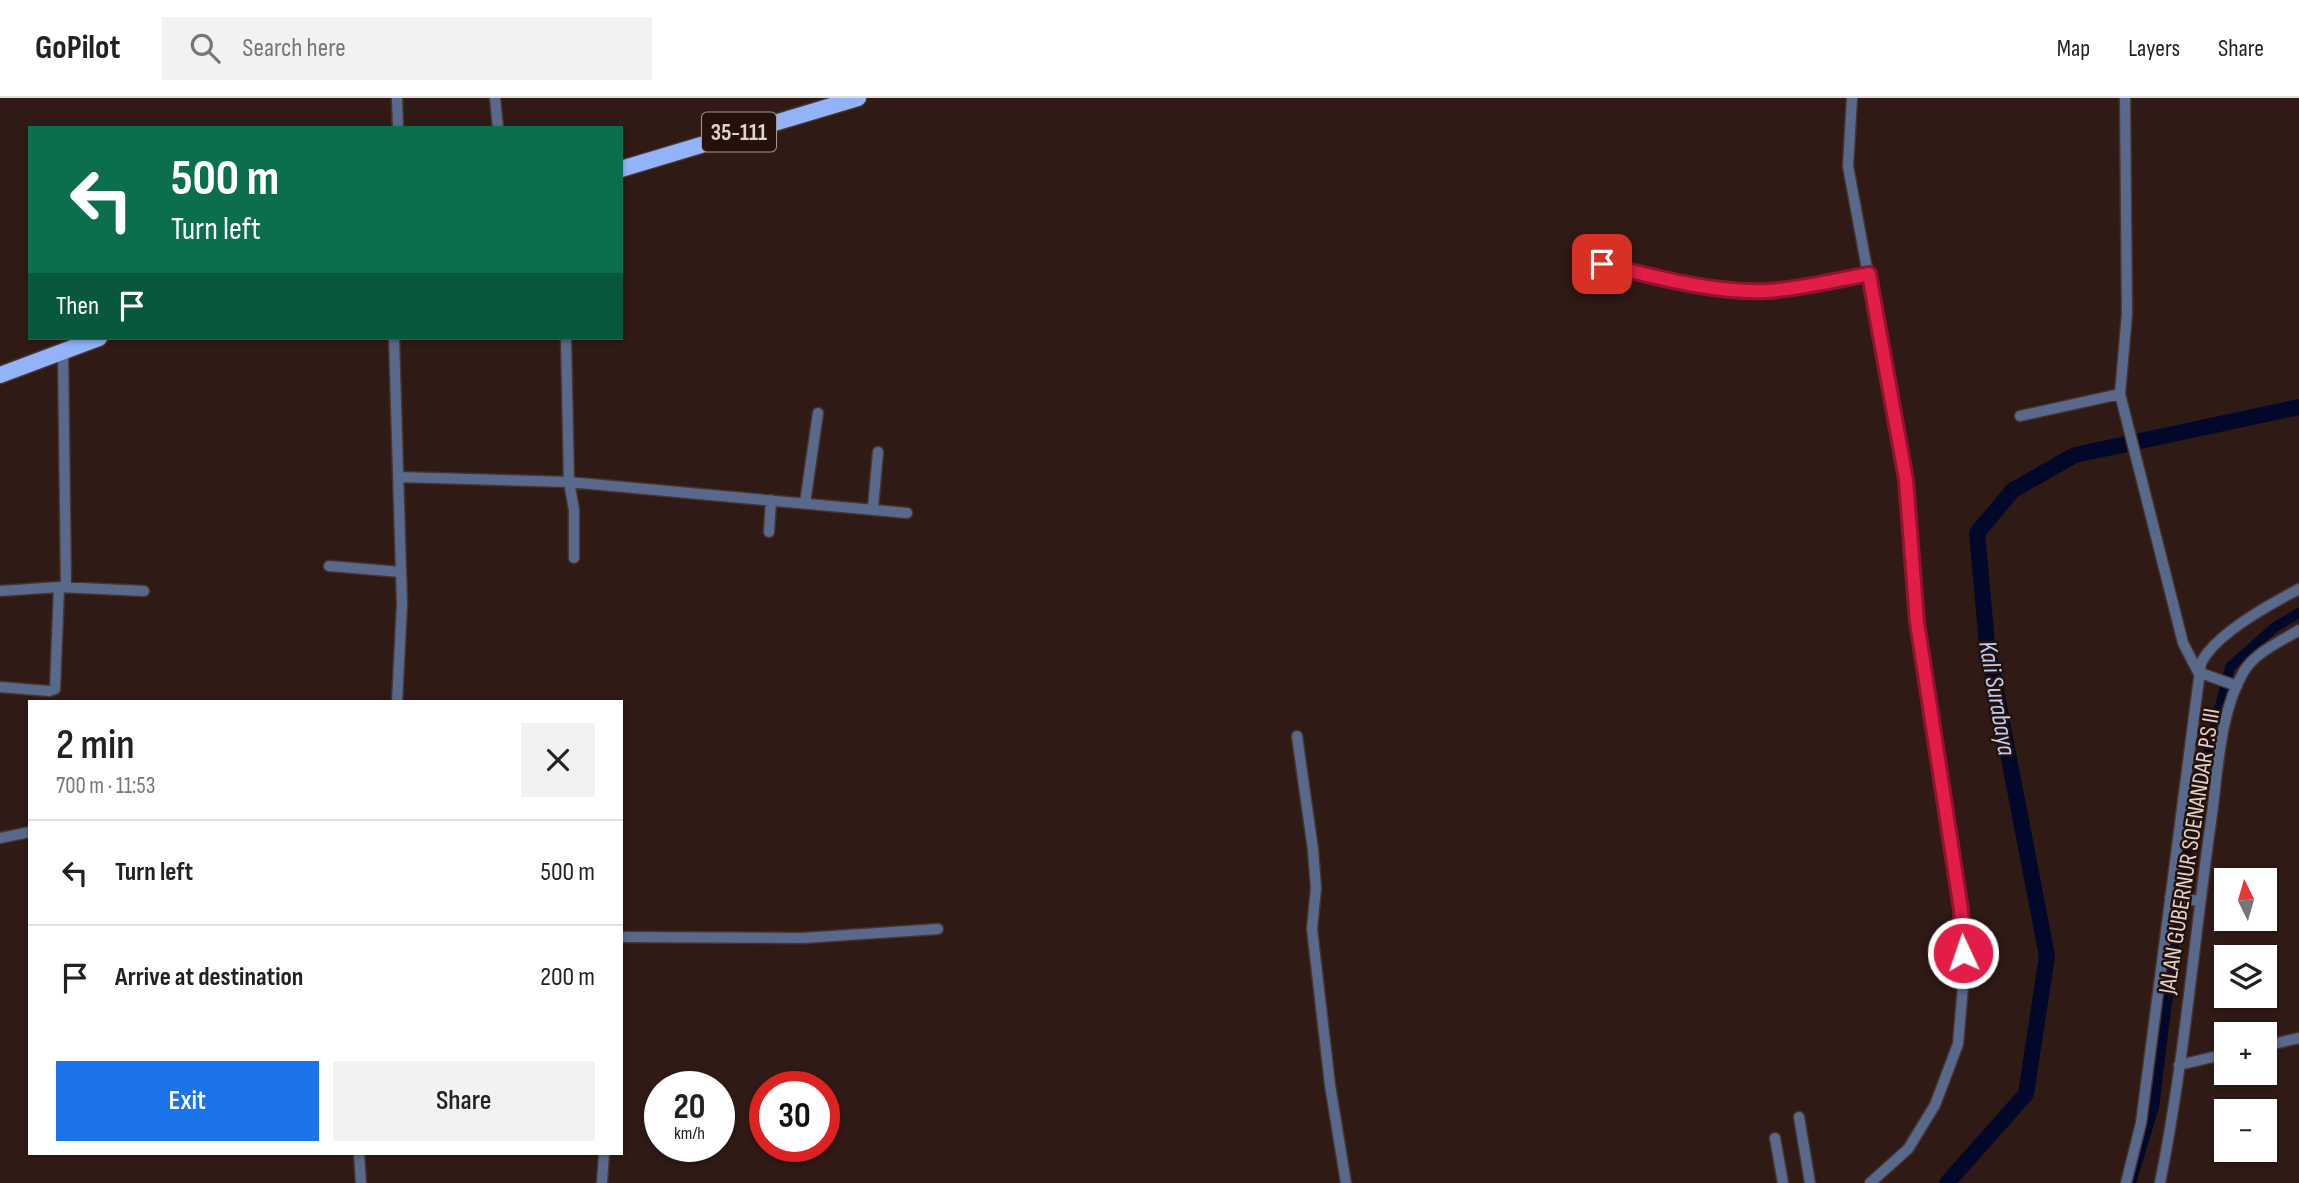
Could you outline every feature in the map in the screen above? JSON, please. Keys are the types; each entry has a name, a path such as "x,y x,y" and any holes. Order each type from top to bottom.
{"main road":[{"name":"35-111","path":"623,168 858,98"},
{"path":"0,375 93,340"}],"street":[{"path":"397,98 398,126"},
{"path":"495,98 498,126"},
{"path":"1852,98 1848,166 1906,480 1917,622 1961,910 1964,975 1958,1044 1935,1105 1908,1149 1870,1183"},
{"path":"2125,98 2127,314 2120,394 2166,571 2176,625 2190,660 2200,673 2234,685"},
{"path":"1602,264 1686,284 1738,290 1769,291 1869,274"},
{"path":"394,340 402,645 397,700"},
{"path":"566,340 569,482 574,510 574,558"},
{"path":"0,687 49,691 55,689 62,587 63,351"},
{"path":"2020,416 2120,394"},
{"path":"805,503 818,413"},
{"path":"873,507 878,452"},
{"path":"398,477 569,482 873,507 906,513"},
{"path":"768,532 771,500"},
{"path":"330,566 401,572"},
{"path":"0,592 62,587 144,591"},
{"path":"2126,1183 2141,1123 2200,673 2206,652 2224,636 2299,589"},
{"name":"JALAN GUBERNUR SOENANDAR P.S III","path":"2160,1183 2179,1065 2197,900 2234,685 2257,657 2299,631"},
{"path":"1297,736 1313,850 1315,888 1312,937 1346,1183"},
{"path":"0,838 28,832"},
{"path":"2172,897 2197,900"},
{"path":"623,937 803,938 938,929"},
{"path":"2277,1043 2299,1038"},
{"path":"2179,1065 2214,1057"},
{"path":"1799,1117 1810,1183"},
{"path":"1775,1138 1783,1183"},
{"path":"359,1155 361,1183"},
{"path":"602,1183 604,1155"}],"waterway":[{"name":"Kali Surabaya","path":"1947,1183 2026,1094 2047,956 1987,644 1977,533 2013,490 2075,455 2299,407"},
{"path":"2131,1183 2154,1107 2188,833 2230,667 2275,627 2299,613"}],"route":[{"path":"1602,264 1686,284 1738,290 1769,291 1869,274 1906,480 1917,622 1961,910 1963,953"}]}
